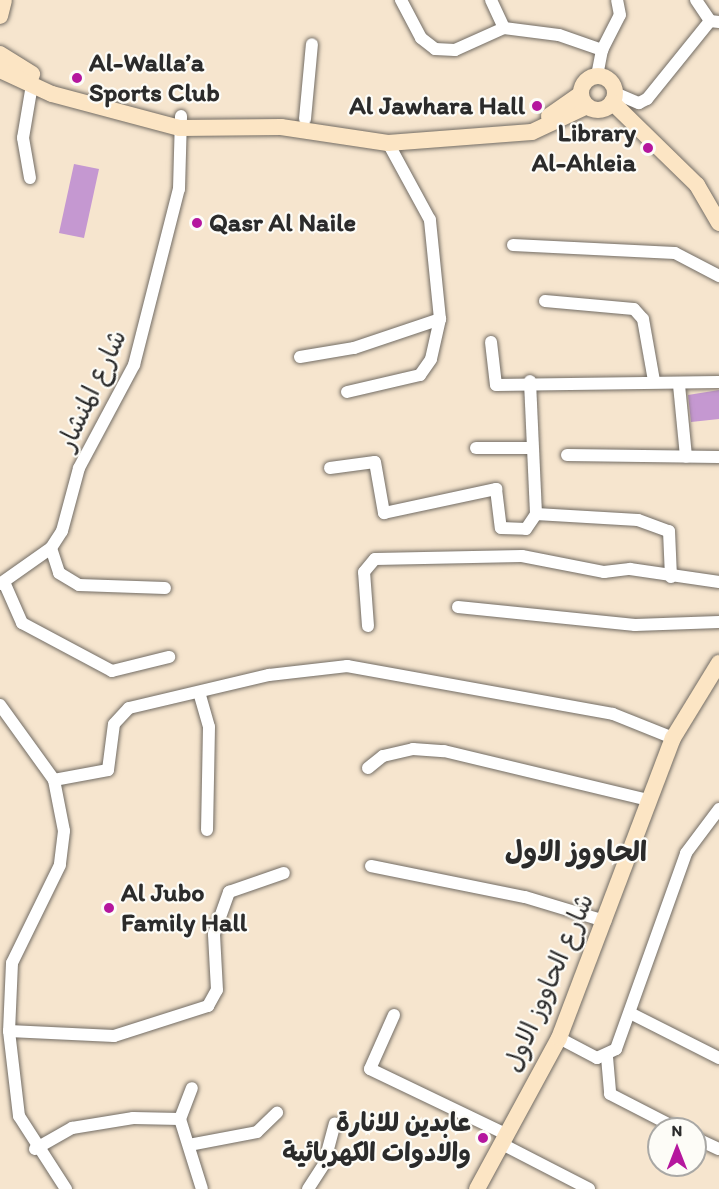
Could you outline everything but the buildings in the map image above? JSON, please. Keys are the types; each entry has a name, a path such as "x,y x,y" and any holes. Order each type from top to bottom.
{"street":[{"path":"0,16 4,0"},
{"path":"401,0 421,38 435,49 455,50 504,28 559,35 602,50"},
{"path":"491,0 504,28"},
{"path":"597,76 602,50 620,15 617,0"},
{"path":"614,98 639,103 647,99 714,22 696,0"},
{"path":"305,119 312,44"},
{"path":"0,54 55,85 181,122 305,119 384,132 515,124 555,113 584,100"},
{"path":"0,70 32,85 181,122 281,127 388,143 532,132 584,100 587,80 597,76 612,83 614,98 697,185 719,223"},
{"path":"30,178 23,138 32,85"},
{"path":"584,100 601,110 614,98"},
{"name":"شارع المنشار","path":"2,583 51,548 62,531 80,468 142,343 179,189 181,122"},
{"path":"347,392 420,375 431,359 440,320 430,220 388,143"},
{"path":"513,245 675,253 719,276"},
{"path":"545,301 634,309 643,319 654,381"},
{"path":"300,357 354,348 440,320"},
{"path":"491,342 495,385 530,381 654,381 678,385 719,382"},
{"path":"330,468 375,462 384,513 486,488 500,494 501,528 526,529 536,514 531,448 530,381"},
{"path":"678,385 687,457"},
{"path":"476,448 531,448"},
{"path":"567,454 719,457"},
{"path":"536,514 638,520 669,531 671,577"},
{"path":"51,548 59,573 79,585 165,588"},
{"path":"368,626 364,572 375,559 522,556 719,582"},
{"path":"2,583 22,623 112,671 169,657"},
{"path":"458,607 634,625 719,622"},
{"name":"شارع الحاووز الاول","path":"477,1189 560,1038 673,738 719,663"},
{"path":"54,780 108,770 114,724 124,710 269,675 354,666 613,714 673,738"},
{"path":"199,692 209,727 207,830"},
{"path":"0,705 54,780 64,831 60,865 12,963 9,1031 19,1116 35,1149 66,1189"},
{"path":"368,768 383,756 403,751 444,751 648,800"},
{"path":"560,1038 594,1057 607,1057 616,1049 686,853 719,809"},
{"path":"371,866 525,897 605,921"},
{"path":"9,1031 114,1036 208,1006 217,990 214,934 229,892 284,873"},
{"path":"630,1013 719,1058"},
{"path":"394,1015 370,1069 505,1140 589,1189"},
{"path":"607,1057 610,1094 655,1117"},
{"path":"192,1089 180,1119 202,1189"},
{"path":"189,1145 257,1132 277,1113"},
{"path":"35,1149 72,1128 133,1118 180,1119"},
{"path":"308,1189 324,1164 335,1123"}],"place":[{"name":"Al-Walla’a Sports Club","path":"77,78"},
{"name":"Al Jawhara Hall","path":"537,106"},
{"name":"Library Al-Ahleia","path":"648,148"},
{"name":"Qasr Al Naile","path":"197,223"},
{"name":"Al Jubo Family Hall","path":"109,908"},
{"name":"عابدين للانارة والادوات الكهربائية","path":"483,1138"}],"district":[{"name":"الحاووز الاول","path":"576,851"}]}
